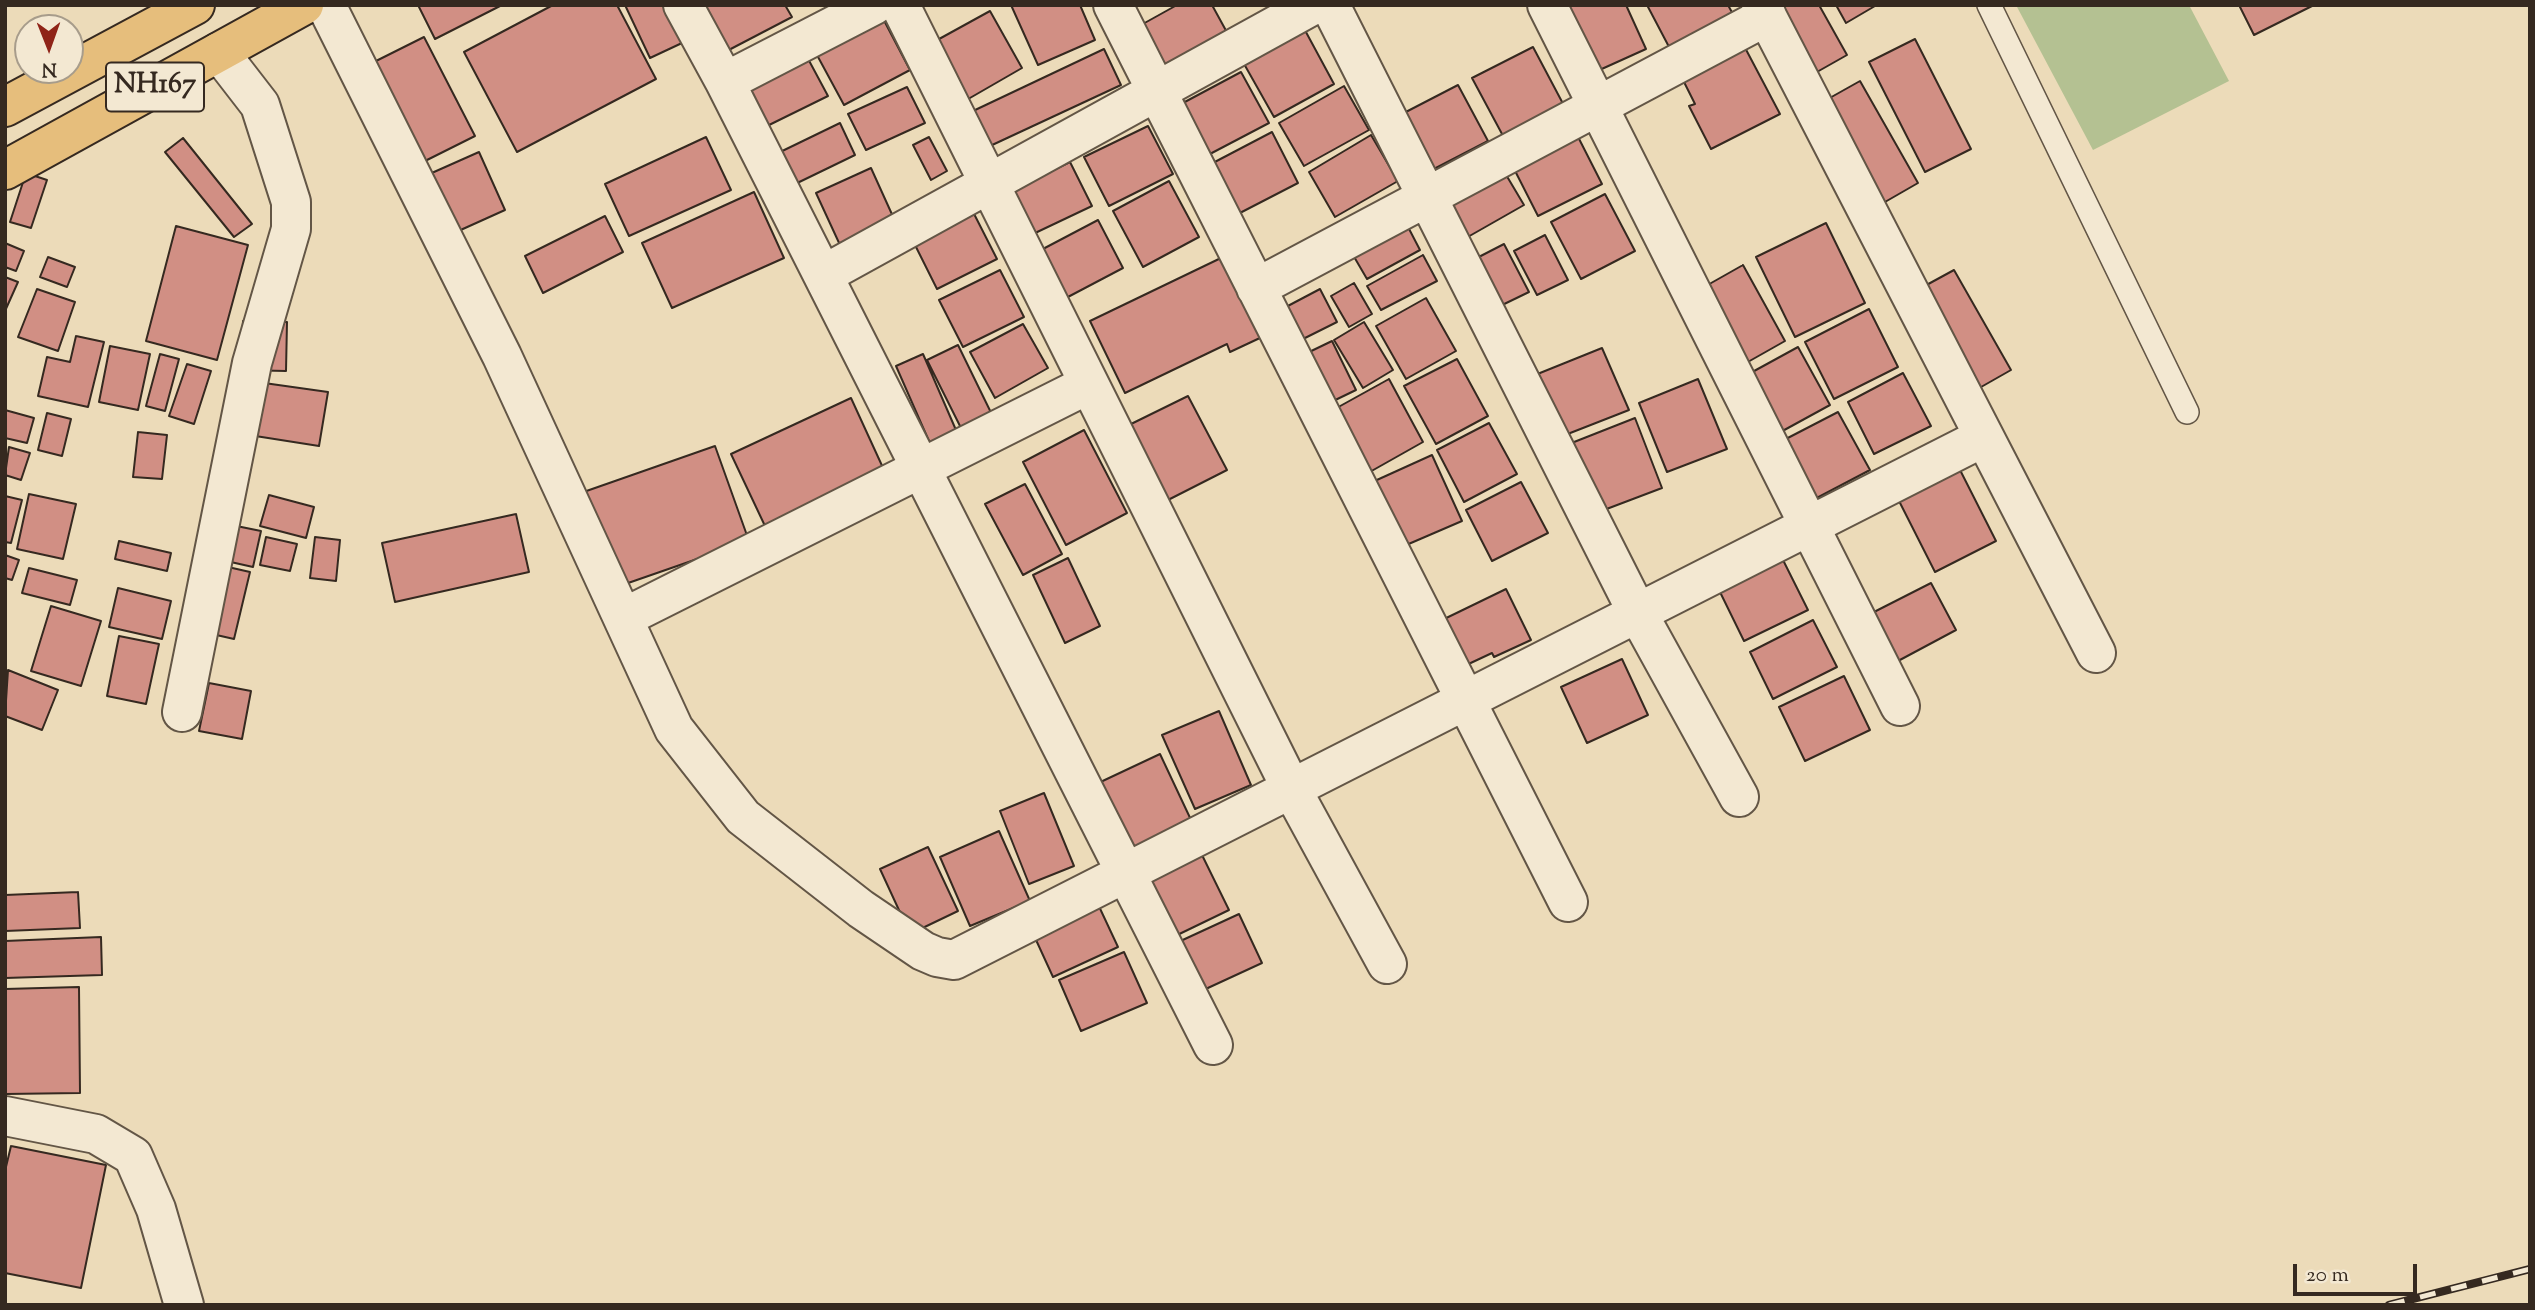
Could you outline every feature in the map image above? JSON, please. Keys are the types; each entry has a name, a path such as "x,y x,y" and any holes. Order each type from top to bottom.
{"highway":[{"name":"NH167","path":"5,107 195,5"},
{"name":"NH167","path":"5,170 304,5"}],"street":[{"path":"326,5 502,356 674,729 743,817 861,909 923,951 954,960 1984,437"},
{"path":"683,5 725,82 1213,1045"},
{"path":"725,82 874,5"},
{"path":"900,5 1291,788 1387,964"},
{"path":"1113,5 1568,902"},
{"path":"823,275 1313,5"},
{"path":"1330,5 1637,612 1739,797"},
{"path":"1547,5 1900,706"},
{"path":"1256,288 1598,106 1764,11 2096,653"},
{"path":"182,712 252,363 291,229 291,202 260,105 219,52"},
{"path":"623,618 1089,384"},
{"path":"5,1115 96,1134 133,1156 156,1209 184,1305"}],"lane":[{"path":"1989,5 2187,412"}],"green space":[{"path":"2016,5 2189,5 2229,81 2093,150"}],"building":[{"path":"418,5 502,5 435,39"},
{"path":"553,5 617,5 656,79 517,152 464,52"},
{"path":"625,5 664,5 682,43 650,58"},
{"path":"698,5 785,5 792,17 723,53"},
{"path":"1011,5 1080,5 1095,40 1038,65"},
{"path":"1177,5 1212,5 1235,47 1172,82 1141,25"},
{"path":"1550,5 1626,5 1646,49 1584,77"},
{"path":"1647,5 1728,5 1742,31 1678,64"},
{"path":"1764,5 1819,5 1847,55 1801,81"},
{"path":"1836,5 1874,5 1875,6 1846,23"},
{"path":"2239,5 2314,5 2254,35"},
{"path":"878,9 910,70 844,105 811,44"},
{"path":"990,11 1022,68 963,102 930,44"},
{"path":"1300,21 1334,84 1274,117 1239,55"},
{"path":"424,37 475,136 397,175 346,76"},
{"path":"1915,39 1971,149 1925,172 1869,62"},
{"path":"1742,42 1780,114 1711,149 1689,106 1695,104 1680,74"},
{"path":"1533,47 1569,115 1509,147 1472,78"},
{"path":"1104,49 1121,85 990,146 973,111"},
{"path":"806,55 828,96 765,127 744,86"},
{"path":"1241,72 1269,123 1208,155 1181,104"},
{"path":"1860,81 1918,183 1878,206 1819,104"},
{"path":"1458,85 1488,141 1430,171 1400,115"},
{"path":"1344,86 1369,130 1304,166 1279,123"},
{"path":"907,87 925,123 866,150 848,114"},
{"path":"840,123 855,155 789,187 774,155"},
{"path":"1148,126 1173,174 1109,206 1084,157"},
{"path":"1573,127 1602,184 1538,216 1509,159"},
{"path":"1272,132 1298,183 1236,215 1209,165"},
{"path":"1371,135 1398,181 1335,217 1309,172"},
{"path":"706,137 731,190 629,236 605,184"},
{"path":"929,137 947,171 931,180 913,145"},
{"path":"183,138 252,224 234,237 165,152"},
{"path":"479,152 505,210 434,242 407,184"},
{"path":"1070,162 1092,206 1033,234 1012,190"},
{"path":"871,168 895,221 840,245 816,193"},
{"path":"1502,168 1524,205 1466,238 1444,201"},
{"path":"26,173 47,180 31,228 10,222"},
{"path":"1169,181 1199,237 1143,267 1113,211"},
{"path":"754,192 784,258 672,308 642,243"},
{"path":"1605,194 1635,251 1581,279 1551,222"},
{"path":"969,204 997,259 937,289 909,233"},
{"path":"605,216 623,252 543,293 525,256"},
{"path":"1098,220 1123,268 1066,298 1041,250"},
{"path":"1826,223 1865,303 1795,337 1756,257"},
{"path":"1407,225 1420,250 1367,279 1353,255"},
{"path":"176,226 248,245 217,360 146,341"},
{"path":"1545,235 1568,280 1537,295 1514,251"},
{"path":"5,243 24,251 16,271 5,267"},
{"path":"1504,244 1529,292 1496,308 1471,261"},
{"path":"1423,255 1437,281 1381,310 1367,286"},
{"path":"48,257 75,267 67,287 40,277"},
{"path":"1223,257 1262,337 1230,352 1227,344 1125,393 1090,321"},
{"path":"1743,265 1785,341 1739,367 1697,291"},
{"path":"1000,270 1024,317 963,347 939,300"},
{"path":"1954,270 2011,370 1967,395 1910,294"},
{"path":"5,277 18,282 5,311"},
{"path":"1354,283 1372,314 1349,327 1331,296"},
{"path":"37,289 75,302 58,351 18,337"},
{"path":"1320,289 1337,322 1301,340 1284,308"},
{"path":"1426,298 1456,351 1406,379 1376,326"},
{"path":"1869,309 1898,367 1834,399 1805,342"},
{"path":"243,321 287,322 286,371 241,370"},
{"path":"1364,322 1393,370 1363,388 1334,340"},
{"path":"1023,324 1048,368 995,398 970,352"},
{"path":"76,336 104,342 88,407 38,396 47,357 70,362"},
{"path":"1332,341 1356,390 1327,404 1303,355"},
{"path":"958,345 999,429 969,444 927,360"},
{"path":"110,346 150,354 138,410 99,402"},
{"path":"1798,347 1830,405 1777,434 1745,376"},
{"path":"1602,348 1629,410 1560,437 1535,375"},
{"path":"160,354 179,359 165,411 146,406"},
{"path":"923,354 959,437 932,448 896,366"},
{"path":"1457,359 1488,416 1436,444 1404,386"},
{"path":"187,364 211,371 194,424 169,416"},
{"path":"1903,373 1931,426 1874,454 1848,402"},
{"path":"1389,379 1423,442 1368,473 1333,410"},
{"path":"1698,379 1727,449 1667,472 1639,403"},
{"path":"257,382 328,392 319,446 249,435"},
{"path":"1188,396 1227,470 1168,500 1129,425"},
{"path":"851,398 884,470 765,526 731,454"},
{"path":"5,410 34,418 27,443 5,438"},
{"path":"1838,412 1870,470 1811,501 1780,442"},
{"path":"47,413 71,419 62,456 38,450"},
{"path":"1635,418 1662,488 1596,513 1569,444"},
{"path":"1489,423 1517,474 1464,502 1437,450"},
{"path":"1084,430 1127,513 1066,545 1023,462"},
{"path":"138,432 167,435 162,479 133,477"},
{"path":"715,446 749,541 608,590 575,495"},
{"path":"9,447 30,453 21,480 5,475"},
{"path":"1432,455 1462,521 1397,549 1368,484"},
{"path":"1957,464 1996,541 1935,572 1896,495"},
{"path":"1521,482 1548,533 1492,561 1466,510"},
{"path":"1025,484 1062,554 1023,575 985,504"},
{"path":"29,494 76,504 63,559 17,549"},
{"path":"269,495 314,507 306,538 260,526"},
{"path":"5,496 22,500 11,543 5,542"},
{"path":"516,514 529,572 395,602 382,543"},
{"path":"202,519 261,531 253,567 195,554"},
{"path":"266,537 297,544 290,571 260,565"},
{"path":"315,537 340,540 336,581 310,578"},
{"path":"119,541 171,553 167,571 115,559"},
{"path":"5,555 19,560 12,580 5,578"},
{"path":"1068,558 1100,626 1065,643 1033,575"},
{"path":"1783,560 1808,610 1744,641 1719,590"},
{"path":"206,562 250,572 234,639 190,629"},
{"path":"29,568 77,580 70,605 22,593"},
{"path":"1931,583 1956,630 1898,661 1872,613"},
{"path":"118,588 171,601 162,639 109,627"},
{"path":"1506,589 1531,640 1494,657 1492,653 1460,668 1438,622"},
{"path":"51,606 101,621 81,686 31,671"},
{"path":"1813,620 1837,667 1773,699 1750,652"},
{"path":"119,636 159,644 146,704 107,696"},
{"path":"1622,659 1648,715 1587,743 1561,687"},
{"path":"8,670 58,690 42,730 5,716"},
{"path":"1844,676 1870,730 1805,761 1779,707"},
{"path":"209,683 251,691 242,739 199,731"},
{"path":"1219,711 1251,785 1195,809 1162,735"},
{"path":"1160,754 1192,822 1124,854 1092,786"},
{"path":"1044,793 1074,866 1029,884 1000,811"},
{"path":"999,831 1030,901 970,926 940,857"},
{"path":"928,847 958,911 910,934 880,869"},
{"path":"1202,855 1229,910 1169,939 1142,883"},
{"path":"78,892 80,928 5,931 5,895"},
{"path":"1096,900 1118,947 1053,977 1031,929"},
{"path":"1239,914 1262,963 1197,993 1174,944"},
{"path":"101,937 102,975 5,978 5,941"},
{"path":"1124,952 1147,1003 1081,1031 1059,980"},
{"path":"79,987 80,1093 5,1094 5,989"},
{"path":"11,1146 106,1165 81,1288 5,1273 5,1171"}],"railway":[{"path":"2389,1305 2530,1269"}]}
